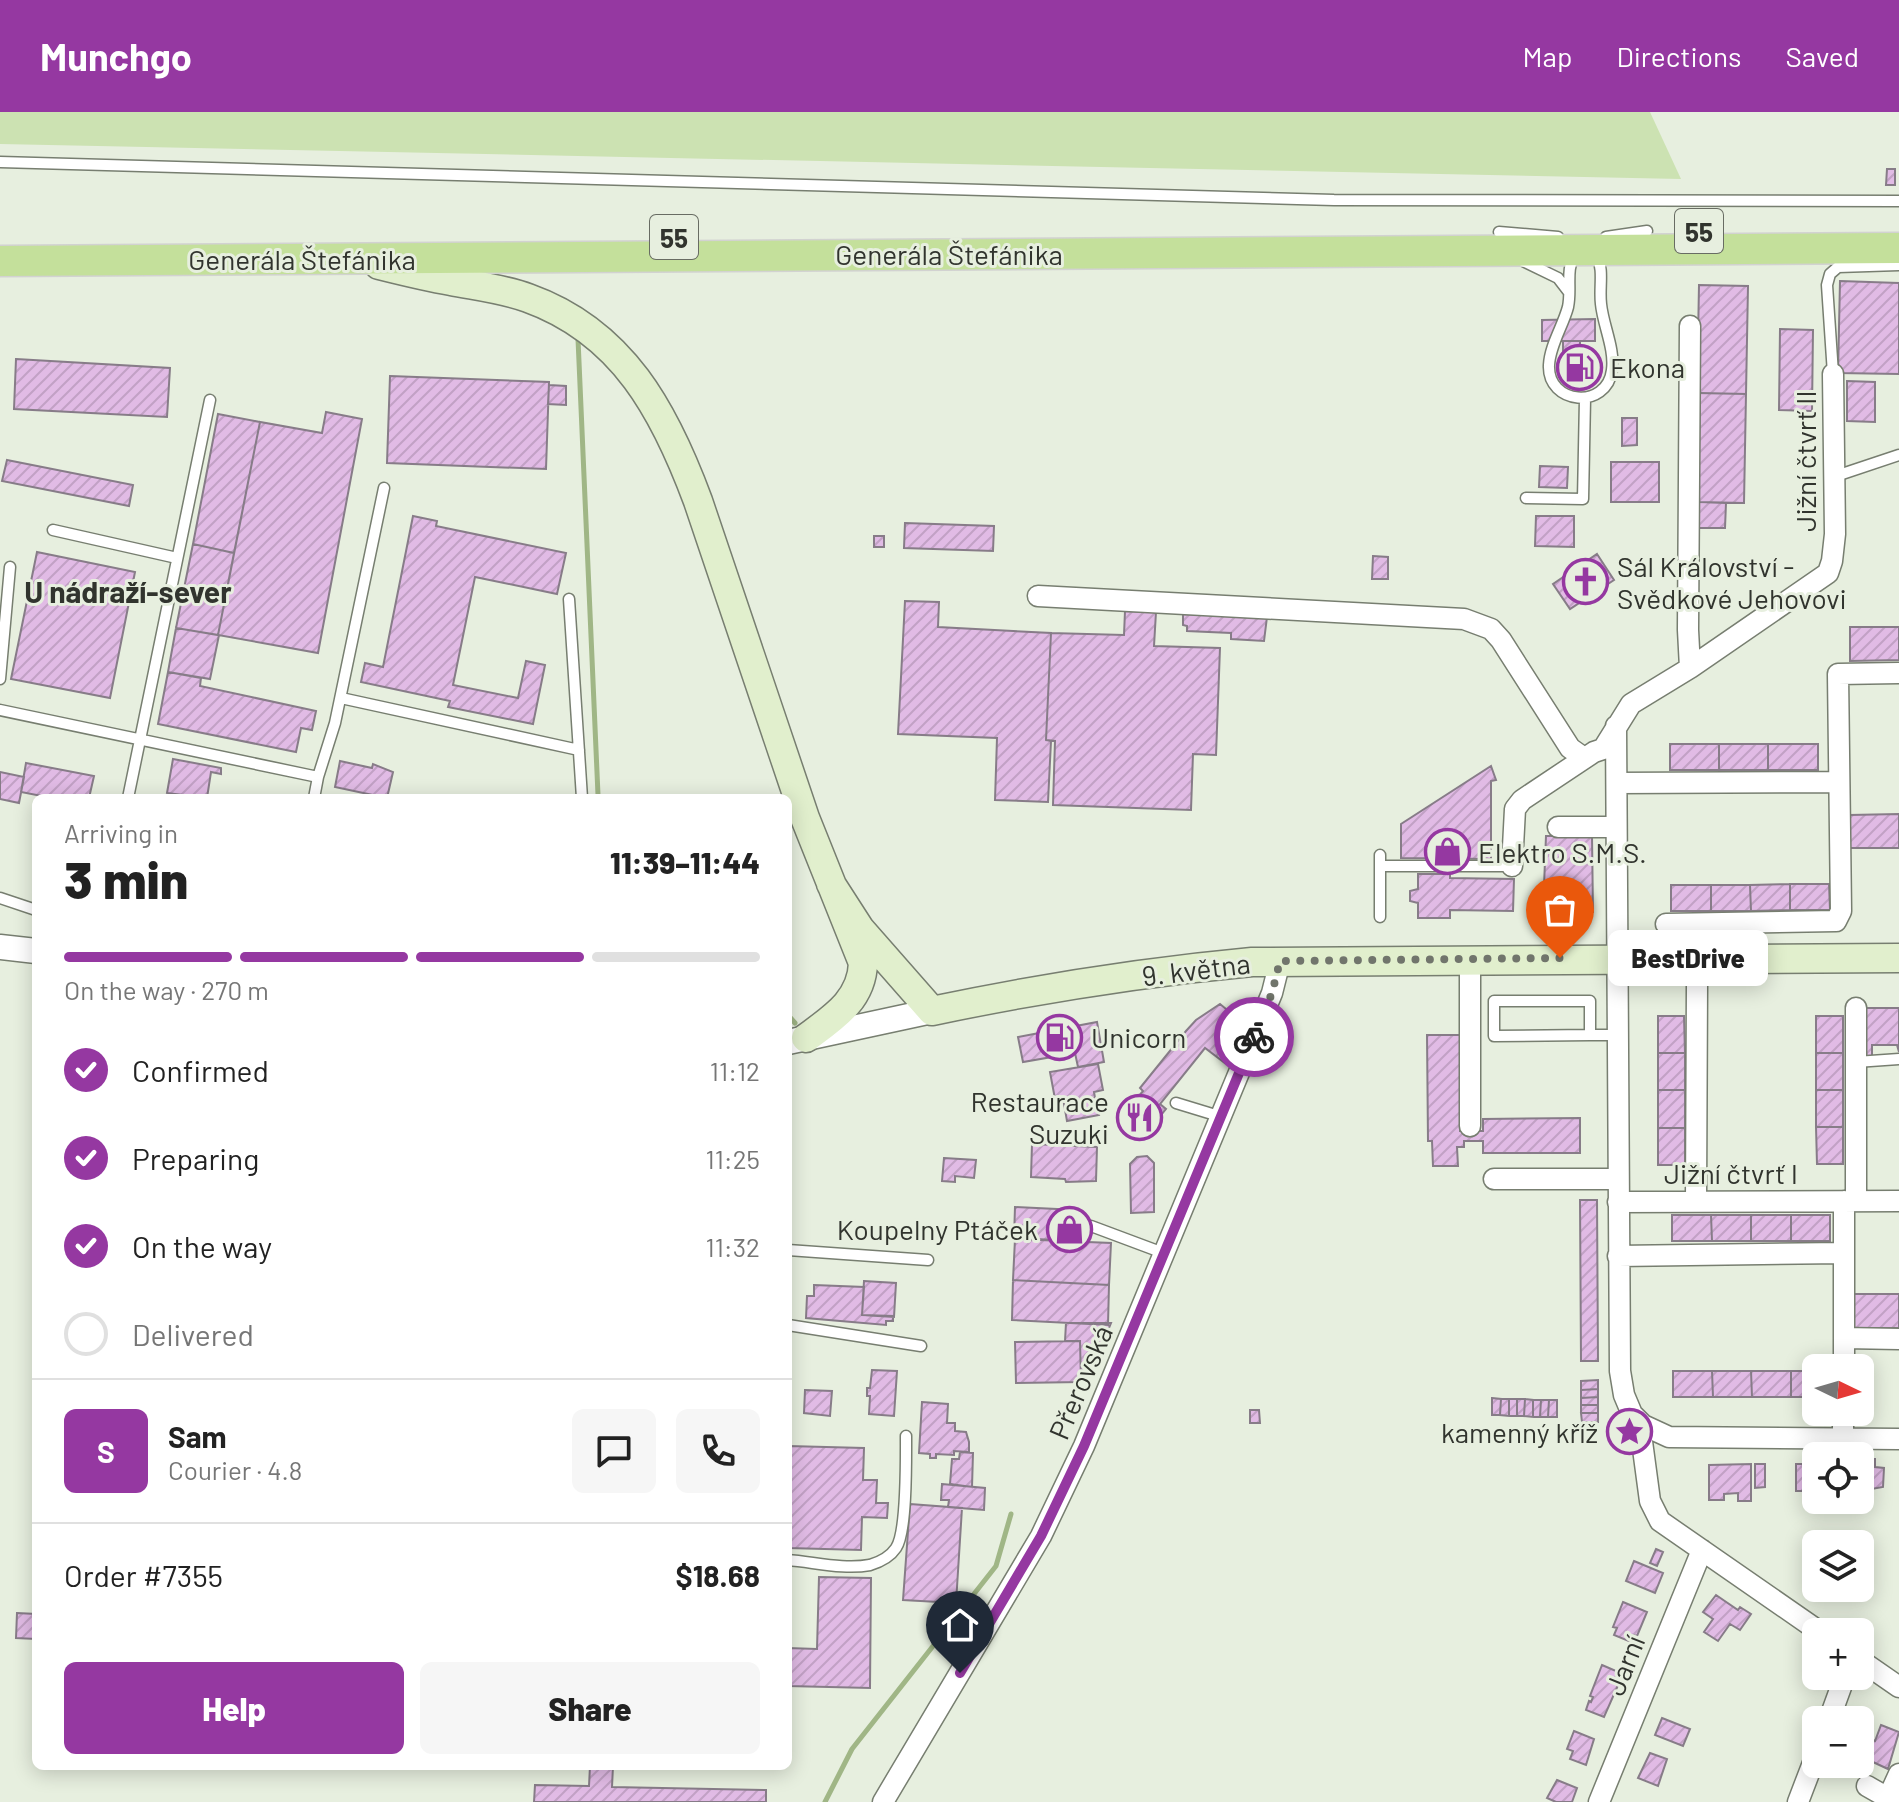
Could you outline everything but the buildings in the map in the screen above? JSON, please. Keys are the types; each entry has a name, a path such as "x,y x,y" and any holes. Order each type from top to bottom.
{"main road":[{"name":"Generála Štefánika","path":"0,242 1499,241 1647,240 1899,230"},
{"name":"Generála Štefánika","path":"0,261 1499,241 1596,255 1647,240 1899,248"},
{"path":"347,258 529,298 559,312 605,344 628,365 648,392 681,453 805,818 845,923 860,953 863,973 855,995 847,1005 797,1040"},
{"path":"831,884 860,929 932,1011"},
{"name":"9. května","path":"932,1011 1000,997 1176,970 1280,961 1899,958"}],"street":[{"path":"1690,326 1690,668"},
{"name":"Jižní čtvrť II","path":"1512,866 1515,809 1522,800 1584,758 1603,749 1631,704 1690,668 1828,573 1835,534 1833,374"},
{"path":"1038,596 1464,619 1491,629 1501,640 1570,748 1584,758"},
{"path":"1666,924 1836,921 1841,911 1838,674 1899,673"},
{"path":"1616,726 1621,1384 1641,1434 1650,1501 1655,1515 1674,1533 1802,1619"},
{"path":"1617,783 1838,782"},
{"path":"1558,827 1616,827"},
{"path":"0,947 32,951"},
{"path":"1470,959 1470,1126"},
{"name":"Přerovská","path":"883,1802 1041,1536 1084,1446 1222,1117 1272,993 1280,961"},
{"path":"1696,1202 1697,983"},
{"path":"1844,1354 1843,1253 1850,1201 1856,1008"},
{"name":"9. května","path":"797,1040 932,1011"},
{"path":"1494,1179 1618,1179"},
{"name":"Jižní čtvrť I","path":"1618,1202 1899,1201"},
{"path":"1618,1256 1843,1253"},
{"path":"1844,1338 1899,1339"},
{"path":"1637,1420 1663,1436 1676,1438 1899,1439"},
{"path":"1843,1426 1843,1440"},
{"name":"Jarní","path":"1599,1802 1702,1550"},
{"path":"1874,1670 1899,1687"},
{"path":"1867,1786 1891,1800 1899,1774"},
{"path":"1798,1802 1807,1778"}],"lane":[{"path":"0,162 1334,200 1899,201"},
{"path":"1499,241 1558,278 1568,292"},
{"path":"1596,255 1599,259 1601,292"},
{"path":"1596,255 1612,374 1603,390 1585,399 1571,398 1557,389 1549,369 1550,358 1568,305 1570,262 1596,255"},
{"path":"1833,374 1827,285 1830,274 1838,267 1899,265"},
{"path":"1526,498 1583,499 1585,399"},
{"path":"129,794 210,400"},
{"path":"1836,476 1899,455"},
{"path":"315,794 341,698 384,488"},
{"path":"53,530 177,558"},
{"path":"0,679 10,567"},
{"path":"569,599 582,794"},
{"path":"341,698 579,750"},
{"path":"0,710 318,777"},
{"path":"1380,917 1380,860 1512,866"},
{"path":"0,898 32,909"},
{"path":"1590,1035 1590,1001 1494,1001 1494,1036 1617,1035"},
{"path":"1856,1062 1899,1059"},
{"path":"1176,1103 1222,1117"},
{"path":"1091,1226 1166,1254"},
{"path":"792,1250 928,1260"},
{"path":"792,1326 921,1346"},
{"path":"792,1560 852,1566 871,1564 888,1557 898,1545 905,1488 906,1436"}],"green space":[{"path":"0,112 1650,112 1681,179 0,144"}],"waterway":[{"path":"578,339 598,794"},
{"path":"792,1020 795,1023"},
{"path":"825,1802 852,1749 996,1566 1011,1514"}],"way so far":[{"path":"1254,1037 1272,993 1280,961 1560,958"}],"place":[{"name":"Ekona","path":"1579,367"},
{"name":"Sál Království - Svědkové Jehovovi","path":"1586,582"},
{"name":"Elektro S.M.S.","path":"1447,852"},
{"name":"BestDrive","path":"1560,958"},
{"name":"Unicorn","path":"1060,1037"},
{"name":"Restaurace Suzuki","path":"1140,1117"},
{"name":"Koupelny Ptáček","path":"1069,1229"},
{"name":"kamenný kříž","path":"1629,1432"}],"district":[{"name":"U nádraží-sever","path":"128,591"}],"route":[{"path":"960,1673 1041,1536 1084,1446 1254,1037"}]}
